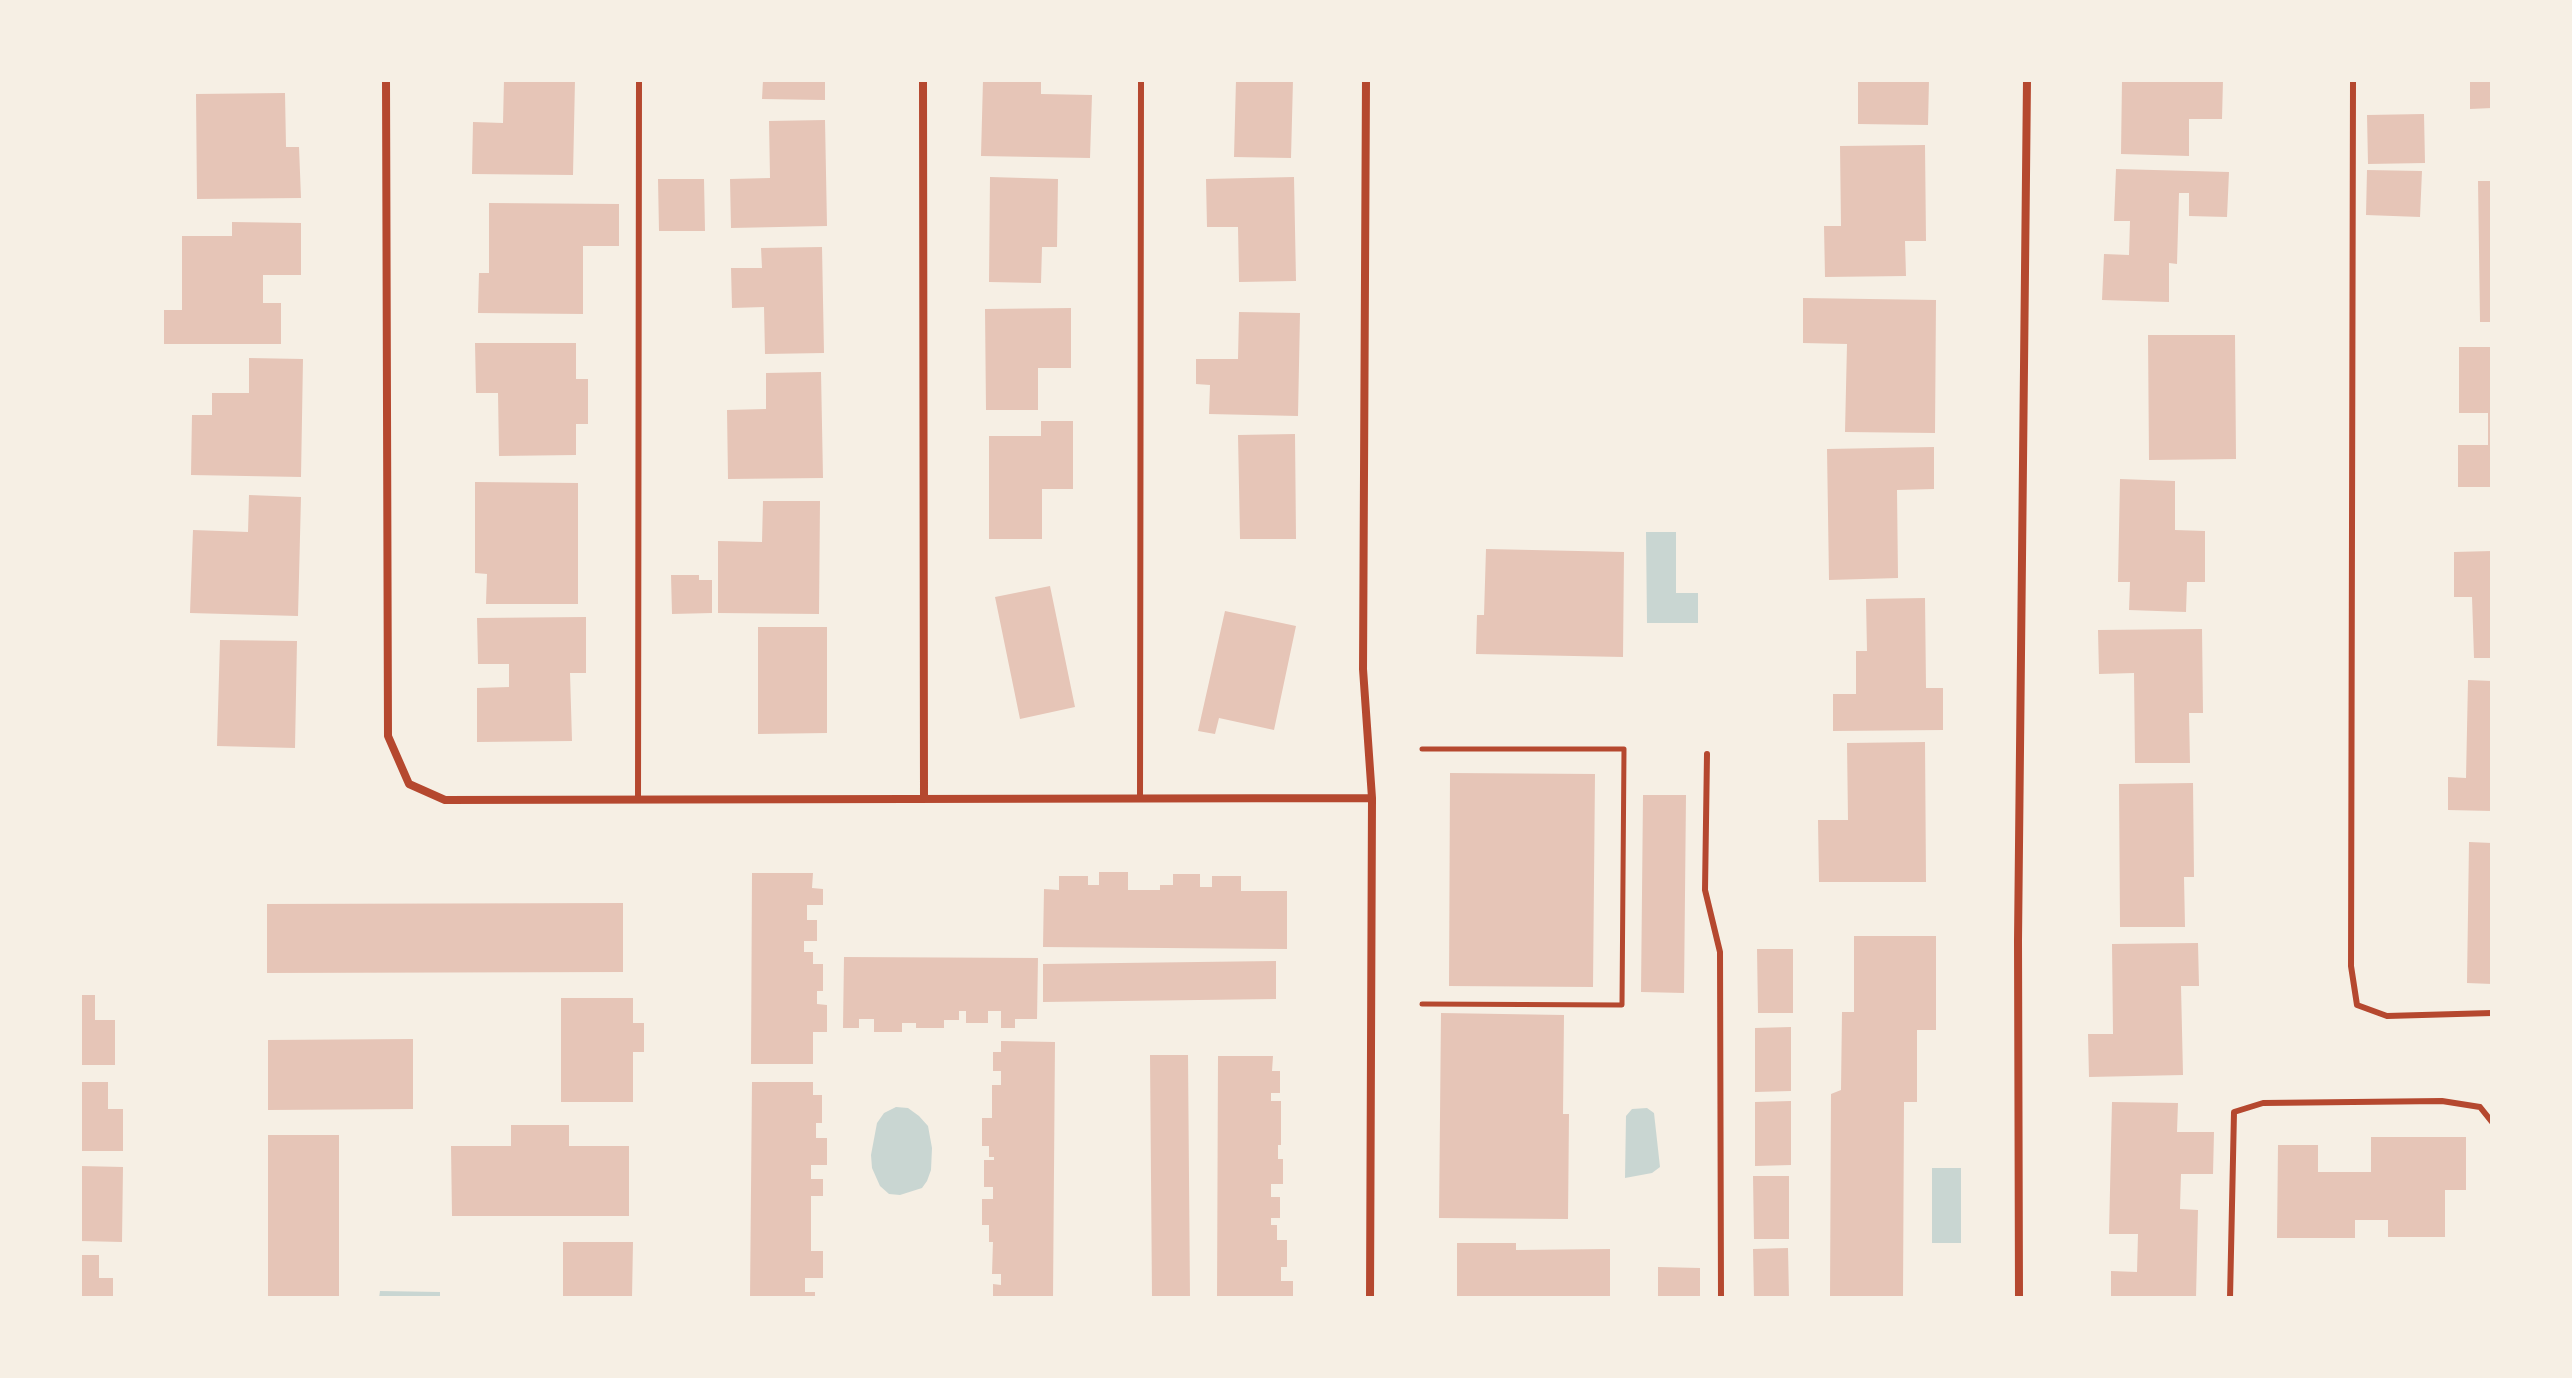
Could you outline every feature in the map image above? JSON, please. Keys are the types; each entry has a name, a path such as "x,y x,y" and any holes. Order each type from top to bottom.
{"street":[{"path":"386,80 388,736 409,784 445,800 1372,798"},
{"path":"923,80 924,799"},
{"path":"1366,80 1363,669 1372,798 1370,1298"},
{"path":"2019,1298 2018,940 2027,80"}],"lane":[{"path":"638,800 639,80"},
{"path":"1140,798 1141,80"},
{"path":"2353,80 2351,966 2357,1005 2387,1016 2492,1013"},
{"path":"1707,754 1705,890 1720,952 1721,1298"},
{"path":"2230,1298 2234,1112 2263,1103 2442,1101 2480,1107 2492,1122"}],"path":[{"path":"1422,749 1624,749 1622,1005 1422,1004"}],"shaded area":[{"path":"1646,532 1676,532 1676,593 1698,593 1698,623 1647,623"},
{"path":"896,1107 908,1108 928,1126 932,1148 927,1181 922,1188 900,1195 889,1194 880,1186 872,1168 871,1155 877,1123 884,1113"},
{"path":"1647,1108 1654,1113 1660,1167 1652,1173 1625,1178 1626,1116 1632,1109"},
{"path":"1932,1168 1961,1168 1961,1243 1932,1243"},
{"path":"380,1291 440,1292 440,1298 379,1298"}],"building":[{"path":"504,80 575,80 573,175 472,174 473,122 503,123"},
{"path":"763,80 825,80 825,100 762,99"},
{"path":"983,80 1041,80 1041,94 1092,95 1090,158 981,156"},
{"path":"1236,80 1293,80 1291,158 1234,157"},
{"path":"1858,80 1929,80 1928,125 1858,124"},
{"path":"2122,80 2223,80 2222,119 2189,119 2189,156 2121,154"},
{"path":"2470,80 2492,80 2492,108 2470,109"},
{"path":"285,93 286,147 299,147 301,198 197,199 196,94"},
{"path":"2424,114 2425,163 2368,164 2367,115"},
{"path":"825,120 827,226 731,228 730,179 770,178 769,121"},
{"path":"1925,145 1926,241 1905,241 1906,276 1825,277 1824,226 1841,226 1840,146"},
{"path":"2116,169 2229,172 2227,217 2189,216 2189,193 2179,193 2177,264 2169,263 2169,302 2102,300 2104,254 2129,255 2130,221 2114,221"},
{"path":"2367,170 2422,171 2420,217 2366,215"},
{"path":"990,177 1058,179 1057,247 1042,247 1041,283 989,282"},
{"path":"1294,177 1296,281 1239,282 1238,227 1207,227 1206,179"},
{"path":"658,179 704,179 705,231 659,231"},
{"path":"2478,181 2492,181 2492,322 2480,322"},
{"path":"489,203 619,204 619,246 583,246 583,314 478,313 479,273 489,273"},
{"path":"232,222 301,223 301,275 263,275 263,303 281,303 281,344 164,344 164,310 182,310 182,236 232,236"},
{"path":"822,247 824,353 765,354 764,307 732,308 731,268 762,268 761,248"},
{"path":"1803,298 1936,300 1935,433 1845,432 1847,344 1803,343"},
{"path":"1071,308 1071,368 1038,368 1038,410 986,410 985,309"},
{"path":"1239,312 1300,313 1298,416 1209,414 1210,385 1196,384 1196,359 1238,359"},
{"path":"2148,335 2235,335 2236,459 2149,460"},
{"path":"475,343 576,343 576,379 588,379 588,424 576,424 576,455 499,456 498,393 476,393"},
{"path":"2459,347 2492,347 2492,487 2458,487 2458,445 2488,445 2488,413 2459,413"},
{"path":"249,358 303,359 301,477 191,475 192,415 212,415 212,393 249,393"},
{"path":"821,372 823,478 728,479 727,410 766,409 766,373"},
{"path":"1041,421 1073,421 1073,489 1042,489 1042,539 989,539 989,436 1041,436"},
{"path":"1295,434 1296,539 1240,539 1238,435"},
{"path":"1934,447 1934,489 1897,490 1898,578 1829,580 1827,449"},
{"path":"2120,479 2175,481 2175,530 2205,531 2205,582 2187,582 2186,612 2129,610 2130,582 2118,582"},
{"path":"475,482 578,483 578,604 486,604 487,574 475,573"},
{"path":"249,495 301,497 298,616 190,613 193,530 248,532"},
{"path":"763,501 820,501 819,614 718,613 718,541 762,542"},
{"path":"1486,549 1624,552 1623,657 1476,654 1477,615 1484,615"},
{"path":"2492,551 2492,658 2474,658 2472,597 2454,597 2454,552"},
{"path":"671,575 699,575 699,580 712,580 712,613 672,614"},
{"path":"1050,586 1075,707 1020,719 995,597"},
{"path":"1925,598 1926,688 1943,688 1943,730 1833,731 1833,694 1856,694 1856,651 1867,651 1866,599"},
{"path":"1225,611 1296,626 1274,730 1219,718 1215,734 1198,731"},
{"path":"586,617 586,673 570,673 572,741 477,742 477,688 509,687 509,664 478,664 477,618"},
{"path":"758,627 827,627 827,733 758,734"},
{"path":"2202,629 2203,713 2189,713 2190,763 2135,763 2134,673 2099,674 2098,630"},
{"path":"220,640 297,641 295,748 217,746"},
{"path":"2468,680 2492,681 2492,811 2448,810 2448,777 2466,778"},
{"path":"1925,742 1926,882 1819,882 1818,820 1848,820 1847,743"},
{"path":"1450,773 1595,774 1593,987 1449,986"},
{"path":"2193,783 2194,877 2184,877 2185,927 2120,927 2119,784"},
{"path":"1643,795 1686,795 1684,993 1641,992"},
{"path":"2469,842 2492,843 2492,984 2467,983"},
{"path":"1099,872 1128,872 1128,890 1160,890 1160,885 1173,885 1173,874 1200,874 1200,887 1212,887 1212,876 1241,876 1241,891 1287,891 1287,949 1043,947 1044,889 1059,890 1059,876 1088,876 1088,885 1099,885"},
{"path":"752,873 813,873 812,888 823,889 823,905 807,905 807,920 817,920 817,941 804,941 804,952 813,952 813,964 823,964 823,991 817,991 817,1004 827,1005 827,1032 813,1032 813,1064 751,1064"},
{"path":"623,903 623,972 267,973 267,904"},
{"path":"1854,936 1936,936 1936,1030 1917,1030 1917,1102 1904,1102 1903,1298 1830,1298 1831,1094 1841,1090 1842,1012 1854,1012"},
{"path":"2198,943 2199,986 2181,986 2183,1075 2089,1077 2088,1034 2113,1034 2112,944"},
{"path":"1757,949 1793,949 1793,1013 1758,1013"},
{"path":"844,957 1038,958 1037,1019 1015,1019 1015,1028 1001,1028 1001,1011 988,1011 988,1023 966,1023 966,1011 959,1011 959,1020 944,1020 944,1028 916,1028 916,1023 902,1023 902,1032 874,1032 874,1019 859,1019 859,1028 843,1028"},
{"path":"1276,961 1276,999 1043,1002 1043,964"},
{"path":"80,995 95,995 95,1020 115,1020 115,1065 80,1065"},
{"path":"561,998 633,998 633,1023 644,1023 644,1052 633,1052 633,1102 561,1102"},
{"path":"1441,1013 1564,1015 1563,1114 1569,1114 1568,1219 1439,1218"},
{"path":"1791,1027 1791,1091 1755,1092 1755,1028"},
{"path":"413,1039 413,1109 268,1110 268,1040"},
{"path":"1001,1041 1055,1042 1053,1298 993,1298 993,1284 1001,1285 1001,1274 992,1274 993,1242 989,1242 989,1225 982,1225 982,1199 993,1199 993,1187 984,1187 984,1160 994,1160 994,1157 989,1157 989,1146 982,1146 982,1118 992,1118 992,1085 1001,1085 1001,1071 993,1071 993,1052 1001,1052"},
{"path":"1150,1055 1188,1055 1190,1298 1152,1298"},
{"path":"1218,1056 1273,1056 1272,1071 1280,1071 1280,1093 1271,1093 1271,1101 1281,1101 1278,1159 1283,1159 1283,1184 1271,1184 1271,1197 1280,1197 1280,1218 1271,1218 1271,1225 1277,1225 1277,1240 1287,1240 1287,1267 1281,1267 1281,1281 1293,1281 1293,1298 1217,1298"},
{"path":"80,1082 108,1082 108,1109 123,1109 123,1151 80,1151"},
{"path":"752,1082 813,1082 813,1095 822,1095 822,1123 816,1123 816,1138 827,1138 827,1165 811,1165 811,1179 823,1179 823,1196 811,1196 811,1251 823,1251 823,1278 805,1278 805,1292 815,1292 815,1298 750,1298"},
{"path":"1791,1101 1791,1165 1755,1166 1755,1102"},
{"path":"2112,1102 2178,1103 2177,1132 2214,1132 2213,1174 2181,1174 2180,1209 2198,1210 2196,1298 2111,1298 2111,1271 2137,1272 2138,1234 2109,1234"},
{"path":"511,1125 569,1125 569,1146 629,1146 629,1216 452,1216 451,1146 511,1146"},
{"path":"268,1135 339,1135 339,1298 268,1298"},
{"path":"2371,1137 2466,1137 2466,1190 2445,1190 2445,1237 2388,1237 2388,1220 2355,1220 2355,1238 2277,1238 2278,1145 2318,1145 2318,1172 2371,1172"},
{"path":"80,1166 123,1167 122,1242 80,1241"},
{"path":"1753,1176 1789,1176 1789,1239 1754,1239"},
{"path":"563,1242 633,1242 632,1298 563,1298"},
{"path":"1457,1243 1516,1243 1516,1250 1610,1249 1610,1298 1457,1298"},
{"path":"1788,1248 1789,1298 1754,1298 1753,1249"},
{"path":"80,1255 99,1255 99,1278 113,1278 113,1298 80,1298"},
{"path":"1658,1267 1700,1268 1700,1298 1658,1298"}]}
